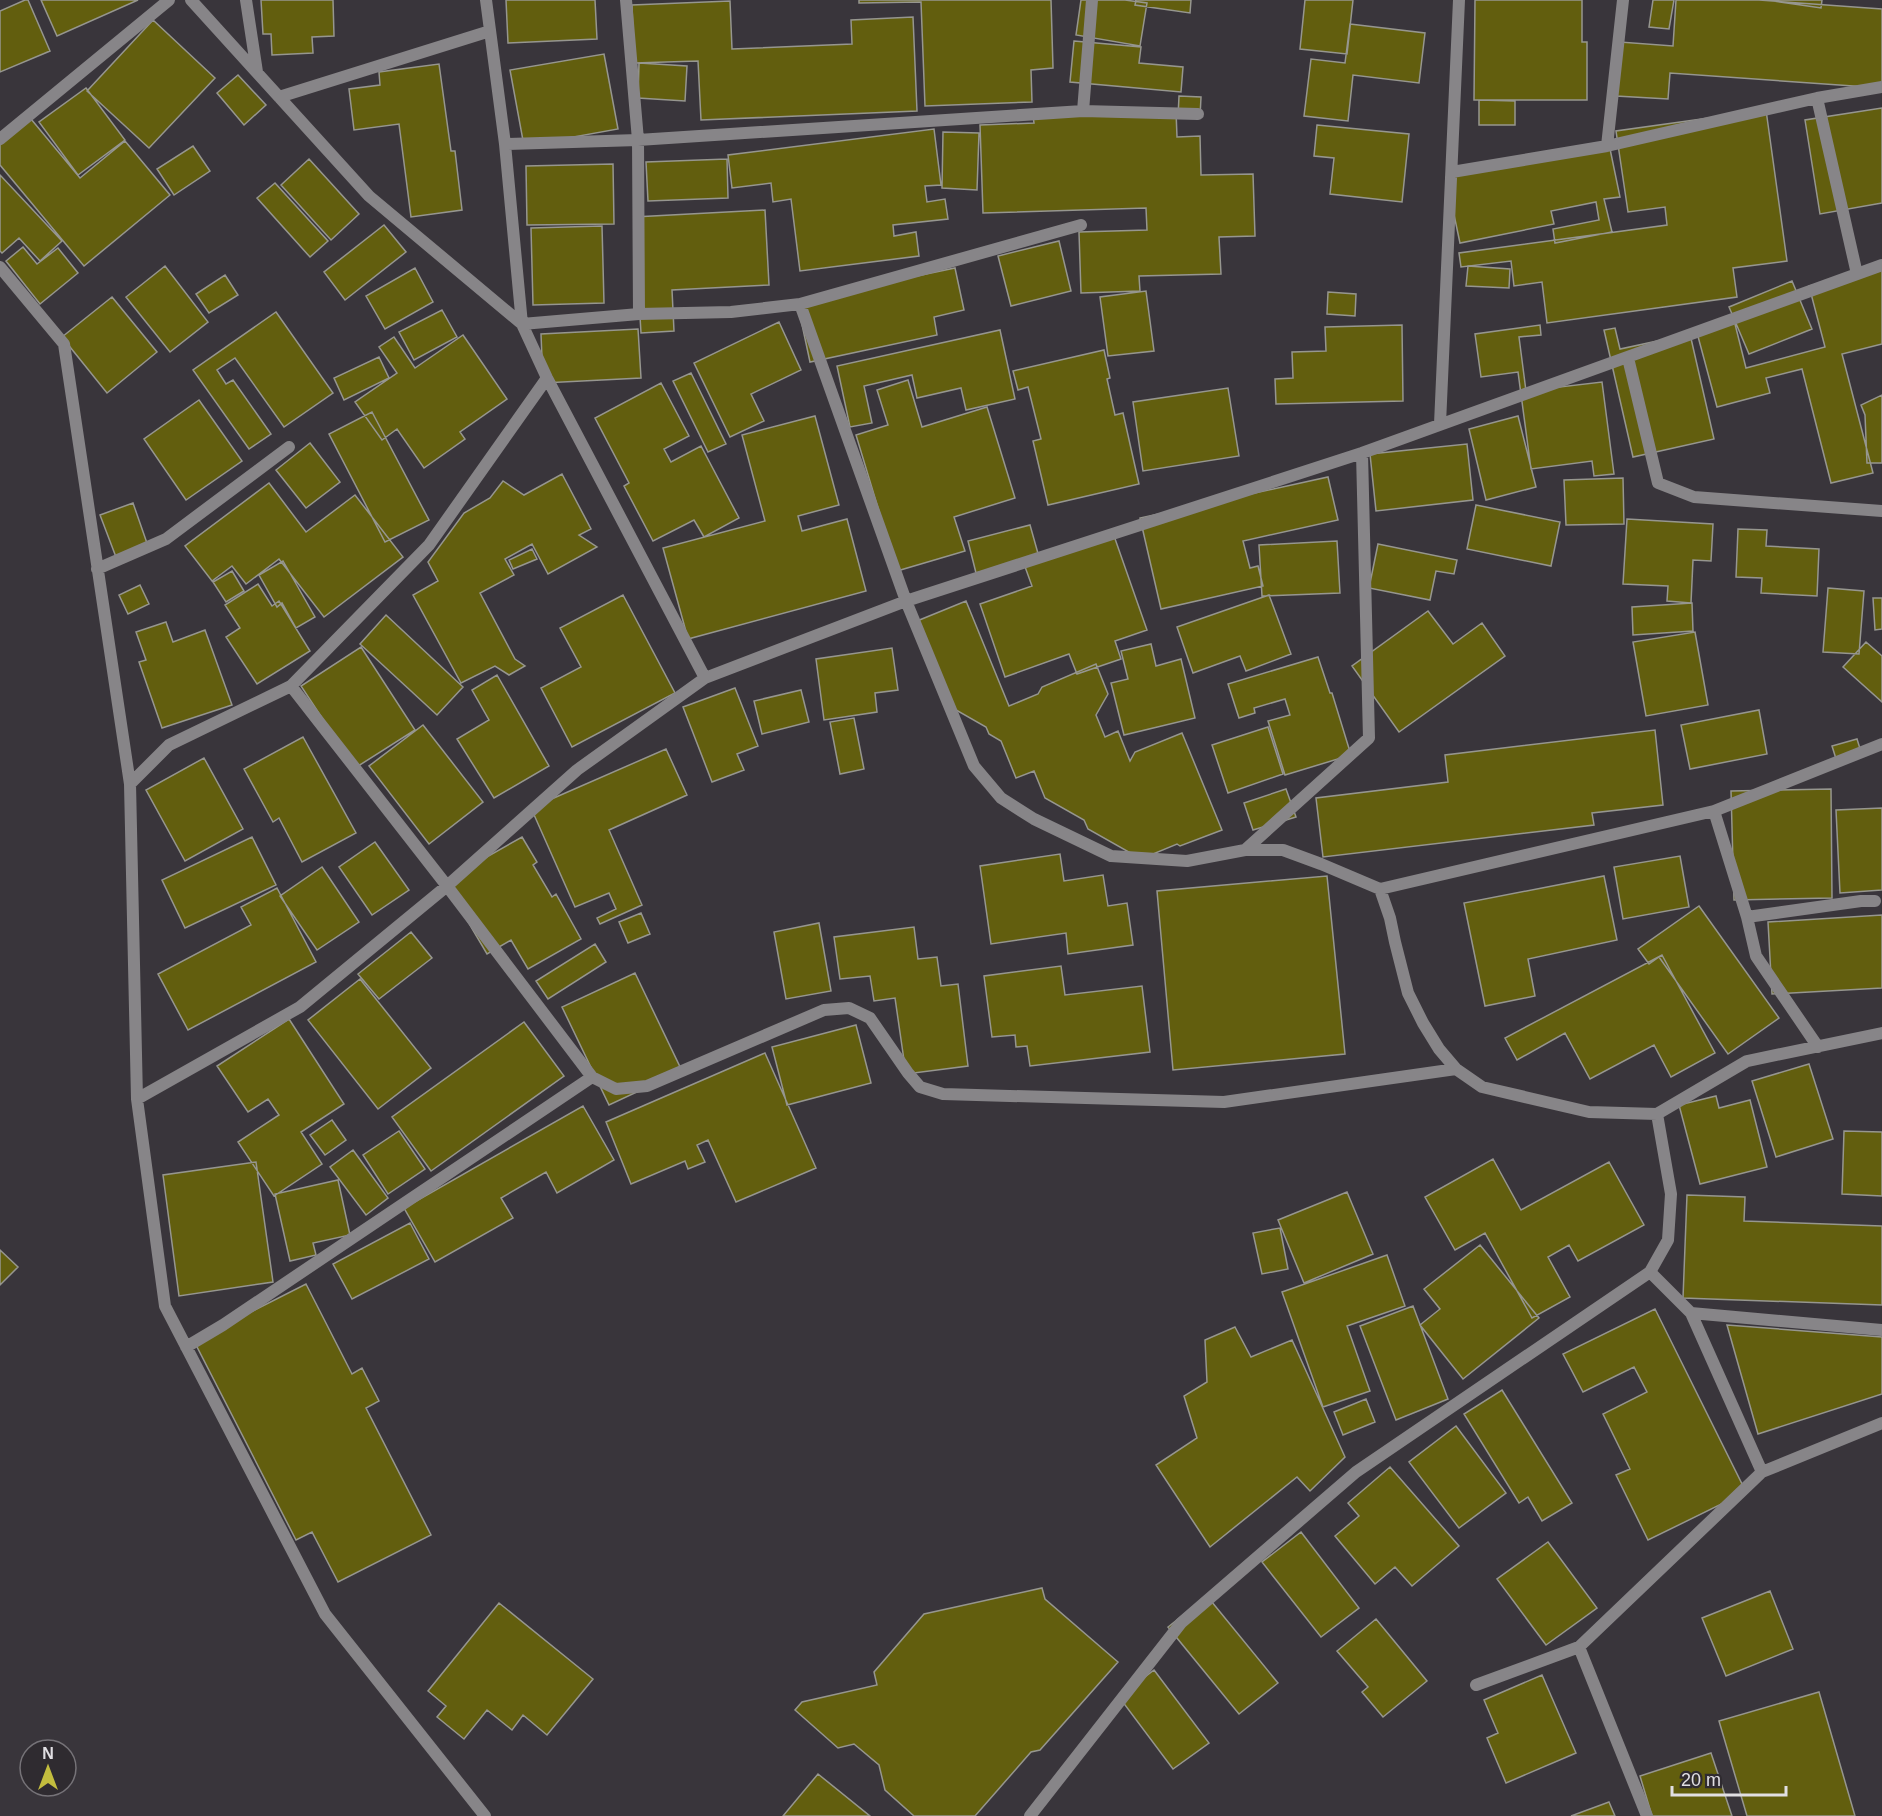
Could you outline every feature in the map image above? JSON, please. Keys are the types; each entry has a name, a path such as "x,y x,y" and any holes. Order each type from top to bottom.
{"street":[{"path":"0,140 169,0"},
{"path":"191,0 369,196 522,324 639,314 731,312 800,304 1081,225"},
{"path":"246,0 257,73"},
{"path":"486,0 506,144 522,324 547,378 705,678"},
{"path":"626,0 638,140 639,314"},
{"path":"1083,111 1092,0"},
{"path":"1440,424 1459,0"},
{"path":"1607,146 1623,0"},
{"path":"279,97 490,31"},
{"path":"1452,172 1607,146 1817,98 1882,87"},
{"path":"1817,98 1857,274"},
{"path":"506,144 638,140 1083,111 1198,114"},
{"path":"137,1100 300,1007 447,886 577,770 705,678 906,602 1362,453 1882,265"},
{"path":"0,267 64,344 130,784 137,1100 165,1306 325,1614 484,1816"},
{"path":"800,304 906,602 974,766 1000,798 1034,819 1111,856 1187,861 1245,850 1283,850 1380,889 1714,812 1882,744"},
{"path":"1628,357 1658,483 1694,497 1882,511"},
{"path":"130,784 169,746 291,686 429,545 547,378"},
{"path":"97,569 166,539 288,447"},
{"path":"1245,850 1369,738 1362,453"},
{"path":"291,686 592,1077 616,1089 647,1086 824,1010 849,1008 870,1018 920,1087 943,1094 1224,1102 1456,1069"},
{"path":"1714,812 1747,917 1755,956 1818,1047"},
{"path":"1380,889 1390,918 1408,993 1434,1041 1456,1069 1482,1087 1589,1112 1657,1114 1747,1061 1882,1033"},
{"path":"1747,917 1875,901"},
{"path":"186,1347 223,1325 592,1077"},
{"path":"1030,1816 1181,1623 1190,1615 1356,1472 1650,1272 1668,1240 1671,1194 1657,1114"},
{"path":"1650,1272 1691,1313 1762,1472"},
{"path":"1691,1313 1882,1330"},
{"path":"1476,1685 1580,1647 1762,1472 1882,1423"},
{"path":"1580,1647 1647,1816"}],"building":[{"path":"28,0 50,51 0,72 0,11"},
{"path":"41,0 138,0 57,36"},
{"path":"261,0 333,0 334,36 312,37 313,53 272,55 271,34 263,34"},
{"path":"506,0 595,0 597,39 508,43"},
{"path":"859,0 1051,0 1053,68 1031,70 1032,102 925,106 921,2 859,3"},
{"path":"1081,0 1125,0 1147,3 1140,46 1076,35"},
{"path":"1136,0 1191,0 1190,13 1135,5"},
{"path":"1305,0 1353,0 1347,54 1300,49"},
{"path":"1475,0 1582,0 1582,42 1587,42 1587,100 1474,100"},
{"path":"1653,0 1674,0 1669,29 1649,27"},
{"path":"1676,0 1759,0 1882,9 1882,88 1670,73 1668,99 1616,96 1620,42 1673,46"},
{"path":"1767,0 1822,0 1821,8"},
{"path":"730,1 732,49 852,44 851,20 913,17 917,111 701,120 698,61 634,63 632,5"},
{"path":"153,20 215,78 149,148 87,91"},
{"path":"1350,24 1425,33 1419,83 1353,75 1348,121 1304,116 1311,59 1345,63"},
{"path":"1074,41 1141,47 1139,63 1183,67 1181,92 1070,82"},
{"path":"604,54 618,129 524,146 510,70"},
{"path":"639,63 687,66 685,101 638,98"},
{"path":"439,64 451,151 455,151 462,210 411,217 399,124 354,130 349,89 380,85 379,72"},
{"path":"238,75 266,105 244,125 217,93"},
{"path":"86,88 125,140 78,175 39,122"},
{"path":"1179,96 1201,97 1200,117 1178,117"},
{"path":"1479,100 1515,101 1515,125 1479,125"},
{"path":"1882,108 1882,203 1820,214 1805,120"},
{"path":"1766,110 1787,261 1733,268 1737,297 1547,323 1542,282 1514,286 1511,261 1461,267 1459,253 1667,225 1665,207 1628,212 1616,131"},
{"path":"1176,111 1177,137 1200,136 1201,175 1253,174 1255,236 1219,237 1221,274 1139,276 1140,291 1081,293 1079,232 1147,230 1146,208 983,213 980,125 1034,123 1033,116"},
{"path":"31,119 80,178 125,141 170,195 84,266 0,165 0,145"},
{"path":"1317,125 1409,134 1402,202 1330,194 1334,158 1314,156"},
{"path":"934,129 941,185 925,186 927,202 945,199 948,219 893,225 894,236 916,232 919,256 800,271 791,199 773,202 771,183 732,188 728,155"},
{"path":"943,132 979,133 977,190 942,188"},
{"path":"1609,144 1620,197 1604,199 1612,232 1555,243 1553,229 1599,220 1596,202 1551,211 1554,224 1460,243 1446,177"},
{"path":"193,146 210,171 174,195 157,169"},
{"path":"309,159 359,214 331,240 281,185"},
{"path":"727,159 728,198 648,201 646,162"},
{"path":"613,164 614,224 527,225 526,166"},
{"path":"0,175 62,241 40,261 19,238 2,253 0,251"},
{"path":"275,183 328,241 310,257 257,198"},
{"path":"765,210 769,285 672,290 674,331 641,333 634,217"},
{"path":"384,225 406,252 345,300 324,272"},
{"path":"602,226 604,303 533,305 531,228"},
{"path":"1059,241 1071,291 1011,306 998,256"},
{"path":"23,247 37,264 58,248 78,273 40,304 6,261"},
{"path":"165,266 208,322 170,352 126,297"},
{"path":"1468,266 1510,269 1509,288 1466,286"},
{"path":"1882,267 1882,344 1842,354 1873,473 1831,483 1802,369 1766,378 1770,393 1717,407 1696,329 1734,320 1746,368 1825,347 1809,286"},
{"path":"415,268 433,302 385,329 366,296"},
{"path":"955,268 964,310 934,317 937,335 810,362 797,301"},
{"path":"225,275 238,295 209,313 196,294"},
{"path":"1792,281 1812,329 1749,354 1729,307"},
{"path":"1146,291 1154,351 1108,356 1100,297"},
{"path":"1328,292 1356,294 1355,316 1327,314"},
{"path":"112,297 157,352 107,393 62,337"},
{"path":"442,310 457,337 414,360 399,332"},
{"path":"276,312 333,393 284,427 235,358 217,370 226,384 233,380 271,434 249,449 193,370"},
{"path":"779,322 801,370 751,394 764,421 730,437 694,363"},
{"path":"1402,325 1403,401 1276,404 1275,379 1293,378 1292,352 1326,351 1325,327"},
{"path":"1540,325 1541,335 1519,337 1526,391 1602,382 1614,474 1594,476 1592,461 1531,469 1518,372 1481,377 1475,334"},
{"path":"1615,328 1620,349 1690,334 1714,439 1633,457 1604,330"},
{"path":"638,329 641,378 543,383 541,334"},
{"path":"1000,330 1015,399 966,410 961,388 917,398 912,375 864,386 872,423 850,427 837,366"},
{"path":"463,335 507,399 460,432 465,439 424,468 397,429 382,440 355,402 397,373 379,347 394,337 415,368"},
{"path":"1104,350 1110,378 1107,379 1115,415 1123,413 1139,484 1048,505 1033,441 1041,439 1028,387 1018,390 1013,371"},
{"path":"379,357 389,378 344,400 334,378"},
{"path":"691,373 726,444 708,452 673,381"},
{"path":"908,380 922,427 987,407 1015,498 954,517 965,551 897,571 856,435 888,425 877,390"},
{"path":"661,383 689,436 664,449 671,462 701,446 739,518 704,537 694,520 653,541 624,486 629,483 595,418"},
{"path":"1228,388 1239,456 1143,471 1133,402"},
{"path":"1882,395 1882,463 1867,463 1865,415 1861,405"},
{"path":"199,400 242,461 186,500 144,439"},
{"path":"372,412 429,520 385,542 329,434"},
{"path":"815,416 839,505 798,516 802,531 847,519 866,591 688,639 663,548 765,521 742,435"},
{"path":"1518,416 1536,487 1486,500 1469,429"},
{"path":"310,443 340,482 306,508 276,470"},
{"path":"1467,444 1473,500 1376,511 1370,454"},
{"path":"562,474 591,529 579,535 597,547 548,574 532,544 505,559 514,575 480,593 515,659 525,666 509,675 495,666 461,683 413,595 438,581 428,562 464,513 490,498 503,481 524,495"},
{"path":"1328,477 1338,520 1243,541 1250,568 1258,566 1263,586 1161,609 1140,518"},
{"path":"1623,478 1624,524 1566,525 1564,480"},
{"path":"269,483 306,532 355,495 403,557 324,617 279,559 246,584 232,566 212,581 185,546"},
{"path":"133,503 148,546 116,557 100,515"},
{"path":"1476,505 1560,522 1551,566 1467,549"},
{"path":"1627,519 1713,524 1711,561 1693,560 1691,603 1667,601 1668,586 1623,584"},
{"path":"1030,525 1039,557 976,573 968,541"},
{"path":"1738,529 1767,530 1766,546 1819,549 1817,596 1761,593 1762,578 1736,577"},
{"path":"1113,533 1147,630 1115,641 1121,659 1077,674 1069,654 1005,677 980,604 1032,586 1024,564"},
{"path":"1337,541 1340,593 1262,596 1259,545"},
{"path":"1378,544 1457,560 1454,574 1436,571 1430,600 1369,588"},
{"path":"532,549 537,559 513,569 509,560"},
{"path":"283,561 315,617 296,628 282,603 277,607 259,575"},
{"path":"232,571 244,591 226,602 213,582"},
{"path":"258,584 272,606 279,601 310,651 257,684 226,637 240,628 225,605"},
{"path":"140,585 149,604 128,614 119,595"},
{"path":"1828,588 1864,591 1859,654 1823,652"},
{"path":"623,595 675,693 572,747 541,688 581,667 560,628"},
{"path":"1269,595 1291,654 1246,671 1240,656 1193,673 1177,627"},
{"path":"1873,598 1882,598 1882,629 1875,630"},
{"path":"966,601 1009,706 1038,694 1042,687 1096,664 1108,694 1096,715 1105,737 1118,731 1130,761 1135,752 1182,733 1222,830 1180,846 1177,844 1141,859 1088,829 1084,820 1045,798 1034,771 1016,778 1001,741 989,734 986,727 956,710 917,621"},
{"path":"1692,603 1693,631 1633,635 1632,607"},
{"path":"1428,611 1453,644 1482,623 1505,656 1399,732 1352,666"},
{"path":"386,615 463,687 437,715 360,644"},
{"path":"166,622 173,642 205,630 232,705 162,728 139,662 146,660 136,632"},
{"path":"1695,632 1708,705 1646,716 1633,642"},
{"path":"1866,642 1882,656 1882,702 1843,667"},
{"path":"1151,644 1156,666 1181,659 1195,718 1124,735 1111,683 1128,679 1121,651"},
{"path":"361,647 415,730 355,768 301,686"},
{"path":"892,648 898,690 875,693 877,712 824,720 816,659"},
{"path":"1318,657 1351,755 1285,775 1268,721 1290,715 1285,699 1254,708 1255,713 1239,718 1228,684"},
{"path":"497,675 549,766 494,798 457,739 489,720 472,690"},
{"path":"735,688 758,746 737,754 744,770 712,782 683,707"},
{"path":"801,690 809,722 762,734 754,701"},
{"path":"1759,710 1767,754 1690,769 1681,725"},
{"path":"854,718 864,769 840,774 830,722"},
{"path":"423,725 483,802 429,844 369,766"},
{"path":"1268,727 1283,774 1228,793 1212,745"},
{"path":"1655,730 1663,805 1592,813 1594,825 1323,857 1316,798 1448,782 1445,755"},
{"path":"303,737 356,833 302,862 279,818 273,822 244,769"},
{"path":"1857,739 1862,755 1837,762 1832,746"},
{"path":"666,749 687,795 609,830 642,905 600,924 597,918 616,909 609,893 575,907 531,808"},
{"path":"204,758 243,829 185,861 146,790"},
{"path":"1286,789 1296,817 1253,830 1244,803"},
{"path":"1831,789 1832,898 1734,900 1731,791"},
{"path":"1882,808 1882,890 1840,893 1836,810"},
{"path":"252,837 276,885 185,928 162,880"},
{"path":"522,837 537,862 533,865 552,897 556,894 581,939 528,969 511,940 487,954 444,881"},
{"path":"375,842 409,890 372,915 339,867"},
{"path":"1060,854 1064,881 1103,875 1108,906 1127,903 1133,945 1068,954 1066,933 991,944 980,866"},
{"path":"1680,856 1689,907 1623,919 1614,867"},
{"path":"322,867 359,922 317,950 280,896"},
{"path":"1327,876 1345,1054 1173,1070 1157,891"},
{"path":"1604,876 1617,940 1528,959 1535,996 1485,1006 1464,903"},
{"path":"277,888 316,962 188,1030 158,974 251,925 241,907"},
{"path":"1699,906 1779,1018 1728,1054 1659,957 1649,964 1638,949"},
{"path":"641,913 650,934 628,943 619,922"},
{"path":"1882,915 1882,988 1772,994 1768,922"},
{"path":"819,923 831,991 786,999 774,932"},
{"path":"914,927 918,959 937,957 941,986 958,984 968,1066 906,1074 895,998 874,1001 870,976 840,979 834,937"},
{"path":"411,932 432,958 379,999 358,974"},
{"path":"595,944 606,962 548,999 536,981"},
{"path":"1662,955 1715,1053 1671,1077 1654,1045 1590,1079 1565,1033 1517,1060 1505,1038"},
{"path":"1061,966 1065,995 1142,986 1150,1052 1030,1066 1027,1046 1016,1047 1015,1035 992,1037 984,976"},
{"path":"635,973 682,1071 609,1105 562,1007"},
{"path":"360,979 431,1068 378,1109 308,1020"},
{"path":"289,1019 344,1104 301,1132 322,1164 274,1196 238,1142 279,1115 268,1099 248,1112 217,1066"},
{"path":"524,1022 564,1076 431,1171 392,1117"},
{"path":"856,1025 871,1083 787,1105 772,1047"},
{"path":"765,1053 816,1168 736,1202 708,1140 697,1145 705,1162 688,1169 685,1161 631,1184 606,1122"},
{"path":"1809,1064 1833,1139 1776,1157 1752,1081"},
{"path":"1716,1096 1719,1108 1750,1100 1767,1167 1700,1184 1679,1105"},
{"path":"583,1106 614,1160 557,1193 546,1172 501,1198 513,1218 435,1262 404,1208"},
{"path":"332,1120 346,1140 325,1155 310,1135"},
{"path":"399,1131 425,1169 388,1194 363,1155"},
{"path":"1844,1131 1882,1132 1882,1196 1842,1194"},
{"path":"353,1150 388,1198 366,1215 330,1167"},
{"path":"1493,1159 1521,1210 1609,1162 1644,1225 1578,1261 1569,1245 1548,1257 1570,1297 1532,1318 1485,1233 1455,1250 1425,1197"},
{"path":"256,1162 273,1282 179,1296 163,1175"},
{"path":"338,1180 350,1235 313,1243 316,1255 290,1261 275,1194"},
{"path":"1347,1192 1373,1254 1304,1283 1278,1220"},
{"path":"1687,1195 1745,1197 1744,1221 1882,1226 1882,1305 1683,1298"},
{"path":"410,1223 429,1259 352,1299 333,1264"},
{"path":"1280,1228 1288,1269 1262,1274 1253,1233"},
{"path":"1480,1245 1539,1318 1463,1379 1420,1325 1440,1309 1424,1289"},
{"path":"0,1250 18,1267 0,1285"},
{"path":"1387,1255 1405,1306 1347,1326 1370,1391 1323,1407 1282,1292"},
{"path":"306,1284 352,1374 362,1368 379,1401 366,1408 431,1535 338,1582 312,1532 296,1540 194,1341"},
{"path":"1413,1306 1448,1399 1396,1420 1360,1326"},
{"path":"1655,1309 1746,1492 1648,1540 1616,1475 1630,1469 1603,1414 1647,1392 1634,1367 1583,1392 1563,1354"},
{"path":"1727,1325 1882,1337 1882,1394 1758,1434"},
{"path":"1235,1327 1251,1357 1292,1340 1345,1457 1310,1491 1297,1477 1210,1547 1156,1465 1197,1438 1184,1396 1207,1382 1205,1340"},
{"path":"1502,1390 1572,1503 1542,1521 1528,1497 1519,1503 1464,1414"},
{"path":"1366,1399 1375,1422 1343,1435 1334,1412"},
{"path":"1456,1426 1506,1493 1459,1528 1409,1462"},
{"path":"1390,1467 1459,1546 1412,1586 1395,1567 1375,1584 1335,1536 1359,1516 1348,1503"},
{"path":"1301,1532 1359,1608 1321,1637 1262,1562"},
{"path":"1548,1542 1597,1608 1546,1645 1497,1579"},
{"path":"1042,1588 1045,1599 1118,1662 1040,1750 1031,1752 975,1816 914,1816 885,1790 879,1765 854,1744 838,1748 795,1710 802,1702 877,1685 874,1672 924,1614"},
{"path":"1770,1591 1793,1649 1726,1676 1702,1618"},
{"path":"1207,1596 1278,1683 1239,1714 1168,1627"},
{"path":"499,1603 593,1679 547,1735 523,1715 512,1730 487,1710 464,1739 437,1717 446,1706 428,1691"},
{"path":"1376,1619 1427,1681 1383,1717 1362,1692 1368,1687 1337,1651"},
{"path":"1154,1670 1209,1743 1173,1769 1119,1697"},
{"path":"1542,1675 1576,1753 1506,1783 1487,1738 1498,1733 1484,1700"},
{"path":"1819,1692 1855,1816 1747,1816 1719,1721"},
{"path":"1711,1753 1732,1816 1652,1816 1640,1776"},
{"path":"818,1774 870,1816 783,1816"},
{"path":"1609,1802 1615,1816 1571,1816"}]}
